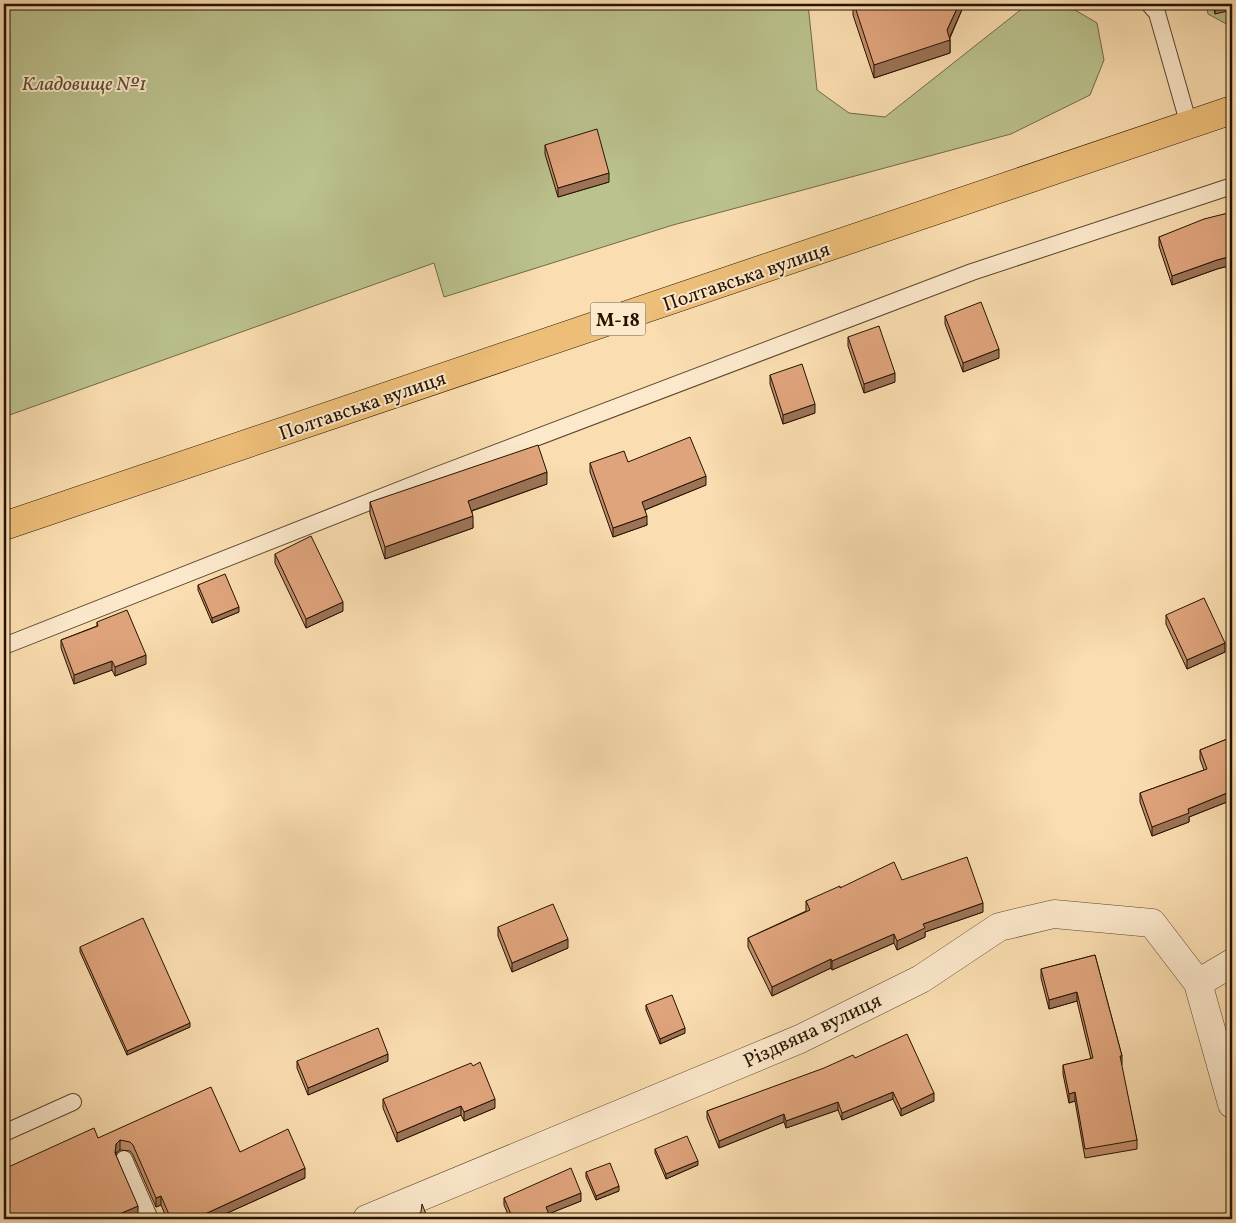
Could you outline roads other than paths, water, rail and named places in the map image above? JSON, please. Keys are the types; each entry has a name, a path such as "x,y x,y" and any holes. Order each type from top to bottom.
{"highway":[{"name":"Полтавська вулиця","path":"4,526 1232,110"}],"street":[{"name":"Різдвяна вулиця","path":"367,1219 800,1039 922,979 999,927 1054,914 1152,923 1198,983"},
{"path":"1232,963 1198,983 1232,1104"}],"lane":[{"path":"1149,4 1157,13 1188,125"},
{"path":"4,646 436,476 972,272 1232,186"},
{"path":"4,1133 73,1102"},
{"path":"124,1159 150,1219"}],"park label":[{"name":"Кладовище №1","path":"84,83"}]}
